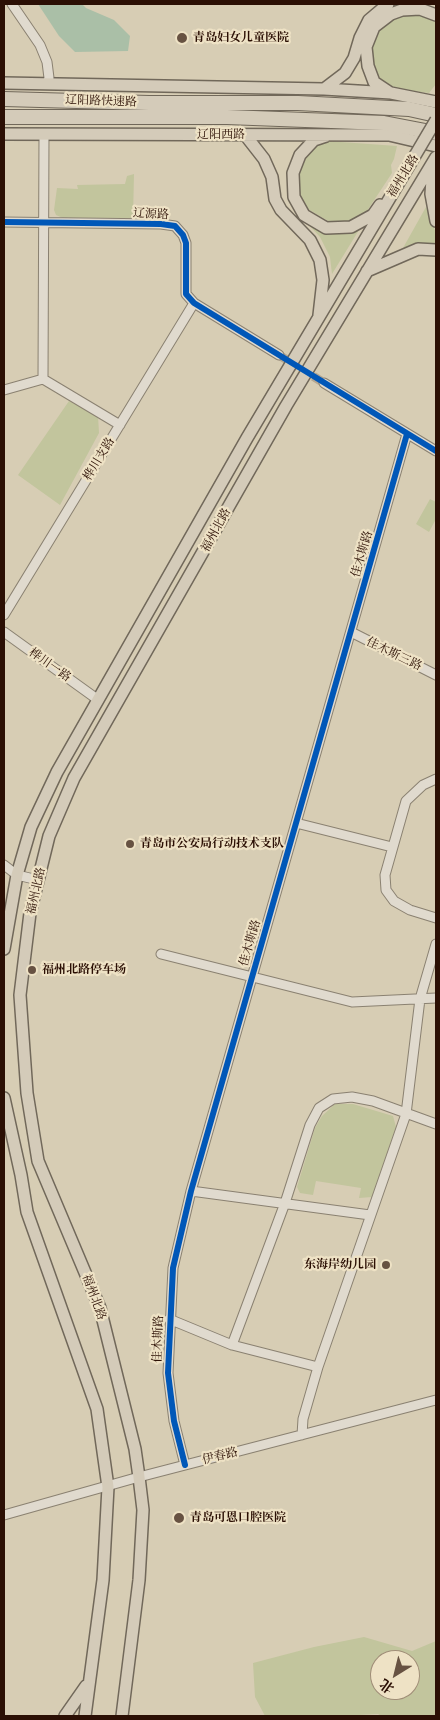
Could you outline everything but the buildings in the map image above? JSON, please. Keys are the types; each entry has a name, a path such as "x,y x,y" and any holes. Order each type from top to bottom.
{"highway":[{"name":"辽阳路快速路","path":"4,98 298,103 409,109 436,116"},
{"name":"辽阳路快速路","path":"4,117 197,117"},
{"name":"辽阳西路","path":"197,117 384,123 436,133"}],"main road":[{"path":"324,89 345,73 354,58 360,38 369,20 388,4"},
{"path":"391,93 374,82 368,66 366,47 370,34 390,14 402,10 420,9 436,15"},
{"path":"4,83 324,89 391,93 436,102"},
{"name":"福州北路","path":"4,948 17,875 31,827 57,772 97,699 436,120"},
{"name":"辽阳西路","path":"4,134 389,135 436,146"},
{"path":"333,134 314,140 300,155 293,174 294,197 304,215 326,228 350,227 373,215 410,164"},
{"path":"246,136 264,159 272,177 275,199 281,210 310,240 320,260 323,280 318,319"},
{"path":"434,160 432,194 436,221"},
{"name":"福州北路","path":"124,1714 139,1580 143,1510 135,1449 100,1308 38,1160 28,1103 20,995 30,913 50,836 74,778 286,406 434,160"},
{"path":"368,271 418,249 436,250"},
{"path":"4,1098 21,1174 27,1212 97,1409 108,1487 103,1580 84,1716"},
{"path":"65,1716 89,1682"}],"street":[{"path":"12,4 40,45 47,62 49,78 47,84"},
{"path":"43,379 44,134"},
{"name":"辽源路","path":"4,222 161,224 175,226 183,235 186,243 186,294 194,303"},
{"path":"194,303 279,355"},
{"name":"桦川支路","path":"4,615 194,303"},
{"path":"4,390 43,379 120,425"},
{"path":"324,383 436,451"},
{"name":"佳木斯路","path":"185,1465 171,1401 168,1374 169,1320 173,1268 192,1191 407,434"},
{"name":"桦川一路","path":"4,632 97,699"},
{"name":"佳木斯三路","path":"351,632 436,675"},
{"path":"436,779 423,785 406,802 392,847 386,875 386,890 394,901 410,910 436,918"},
{"path":"296,823 392,847"},
{"path":"4,866 17,875 38,880"},
{"path":"302,1435 303,1419 318,1367 406,1114 420,999 436,944"},
{"path":"161,954 252,979 352,1002 436,998"},
{"path":"232,1345 284,1203 310,1125 320,1108 333,1100 352,1097 373,1101 436,1124"},
{"path":"192,1191 370,1215"},
{"path":"169,1320 232,1345 318,1367"},
{"name":"伊春路","path":"5,1512 108,1487 139,1477 436,1400"}],"shaded area":[{"path":"38,4 82,4 86,8 114,20 130,36 128,51 75,52 59,36"},
{"path":"413,11 436,19 436,84 429,93 388,88 376,77 370,49 379,28 390,17"},
{"path":"327,141 397,146 391,165 392,173 367,211 349,221 328,221 308,209 300,196 298,175 303,157 314,145"},
{"path":"134,174 133,218 65,219 56,215 54,210 57,188 78,189 77,185 125,184 127,176"},
{"path":"426,207 436,233 436,244 417,244 403,248"},
{"path":"308,224 327,232 347,234 359,230 332,274 330,257 320,237"},
{"path":"69,401 98,416 99,433 60,505 18,475"},
{"path":"430,499 436,502 436,519 429,532 416,524"},
{"path":"335,1104 353,1104 393,1116 396,1127 372,1197 359,1198 361,1188 316,1181 313,1195 300,1193 297,1187 315,1128 322,1116"},
{"path":"364,1637 409,1650 370,1650 370,1700 420,1700 420,1650 414,1650 436,1641 436,1716 381,1716 378,1714 265,1716 255,1697 253,1663 314,1647"}],"tunnel":[{"path":"279,355 324,383"}],"cycle path":[{"path":"4,222 161,224 175,226 183,235 186,243 186,294 194,303 436,451"},
{"path":"185,1465 174,1421 168,1373 173,1268 191,1191 407,434"}],"place":[{"name":"青岛妇女儿童医院","path":"182,38"},
{"name":"青岛市公安局行动技术支队","path":"130,844"},
{"name":"福州北路停车场","path":"32,970"},
{"name":"东海岸幼儿园","path":"386,1265"},
{"name":"青岛可恩口腔医院","path":"179,1518"}]}
